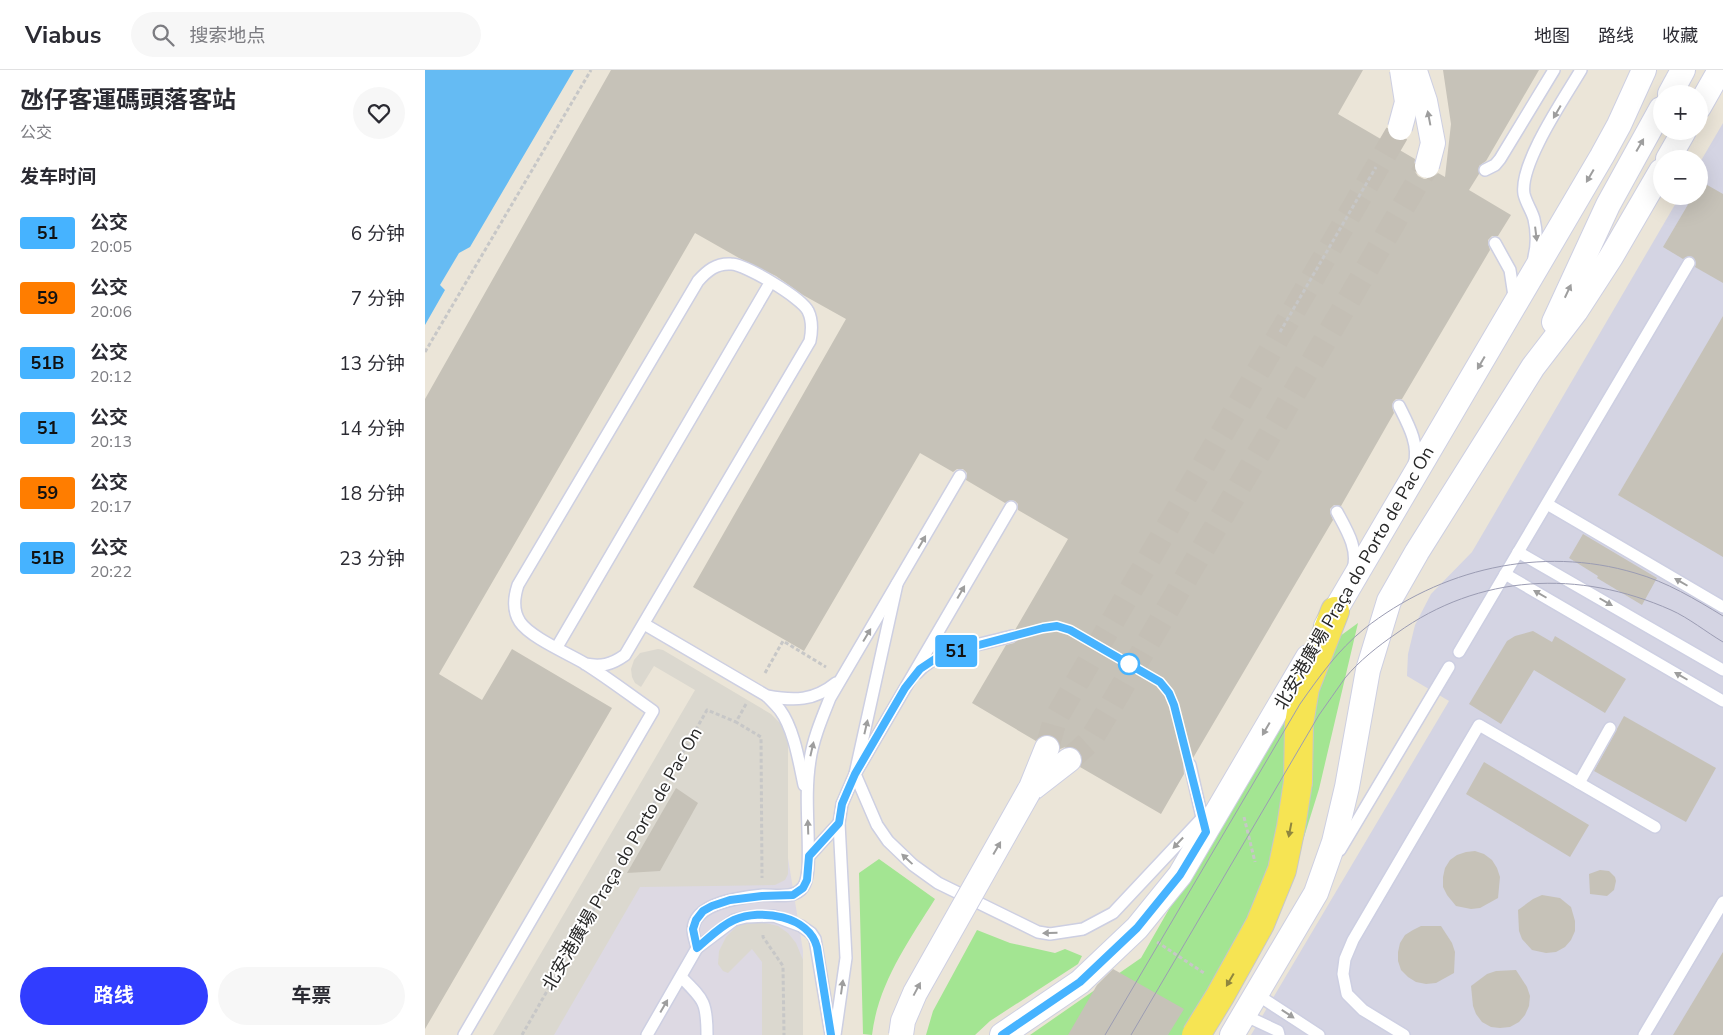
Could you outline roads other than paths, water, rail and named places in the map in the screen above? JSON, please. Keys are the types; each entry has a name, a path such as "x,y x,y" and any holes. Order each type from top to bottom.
{"main road":[{"path":"1196,1035 1260,924 1281,870 1291,827 1298,782 1299,724 1305,688 1341,600"}],"street":[{"path":"1400,128 1407,102 1402,70"},
{"path":"1413,70 1417,74 1430,120 1433,143 1427,166"},
{"name":"北安港廣場 Praça do Porto de Pac On","path":"1002,1035 1080,982 1137,928 1180,875 1204,825 1235,782 1619,125 1644,70"},
{"path":"1675,85 1683,70"},
{"path":"1708,91 1720,70"},
{"path":"1533,367 1608,205 1653,123"},
{"path":"1232,1035 1316,893 1334,842 1347,787 1368,670 1389,601 1417,552 1533,367 1576,311 1611,257 1653,185"},
{"path":"901,1035 903,1021 915,993 1029,791 1047,748"},
{"path":"1029,791 1069,760"}],"lane":[{"path":"1485,170 1495,165 1500,159 1554,70"},
{"path":"1531,276 1537,243 1534,219 1524,193 1527,172 1534,151 1581,70"},
{"path":"1495,243 1510,270 1514,296 1505,320"},
{"path":"1459,652 1689,263"},
{"path":"463,1035 653,711 585,664 528,631 520,622 515,610 514,597 517,585 698,281 706,272 718,266 730,264 743,266 800,300 808,310 811,320 813,331 810,341 625,655 606,665 585,664"},
{"path":"557,648 770,282"},
{"path":"1399,406 1412,433 1416,459 1409,485"},
{"path":"697,948 693,929 696,920 703,911 730,900 793,895 803,888 807,880 809,856 807,797 810,760 815,737 830,698 960,476"},
{"path":"1547,504 1723,607"},
{"path":"833,1035 846,958 839,823 842,804 855,774 1011,506"},
{"path":"1337,512 1351,536 1355,563 1341,600"},
{"path":"1518,552 1723,670"},
{"path":"1505,574 1723,700"},
{"path":"897,584 855,774 877,825 888,842 913,865 938,882 1037,932 1050,934 1083,929 1113,912 1204,825 1190,765"},
{"path":"644,624 767,696 781,711 789,730 807,797"},
{"path":"905,688 920,669 941,655 1012,636"},
{"path":"1316,893 1356,822 1449,667"},
{"path":"767,696 787,700 807,698 827,690 843,676"},
{"path":"1404,1035 1363,1010 1347,994 1343,974 1345,959 1353,940 1479,725 1655,827"},
{"path":"1579,783 1610,728"},
{"path":"809,856 839,823"},
{"path":"1644,1035 1723,902"},
{"path":"647,1035 697,948 734,920 746,916 762,915 773,916 801,926 815,939 833,1035"},
{"path":"681,977 705,1006 707,1035"},
{"path":"1256,994 1319,1035"},
{"path":"1244,1014 1278,1031 1279,1035"}],"water":[{"path":"425,70 574,70 470,247 459,253 440,285 445,290 425,325"}],"tunnel":[{"path":"1047,748 1055,720 1400,128"},
{"path":"1069,760 1090,741 1098,728 1427,166"}],"tram line":[{"path":"1105,1035 1300,704 1337,655 1364,629 1394,608 1425,591 1458,578 1493,568 1528,563 1564,562 1599,565 1647,577 1681,592 1723,616"},
{"path":"1131,1035 1319,715 1350,672 1369,654 1397,633 1429,613 1461,599 1495,589 1530,584 1565,584 1601,588 1636,597 1678,613 1723,642"}]}
